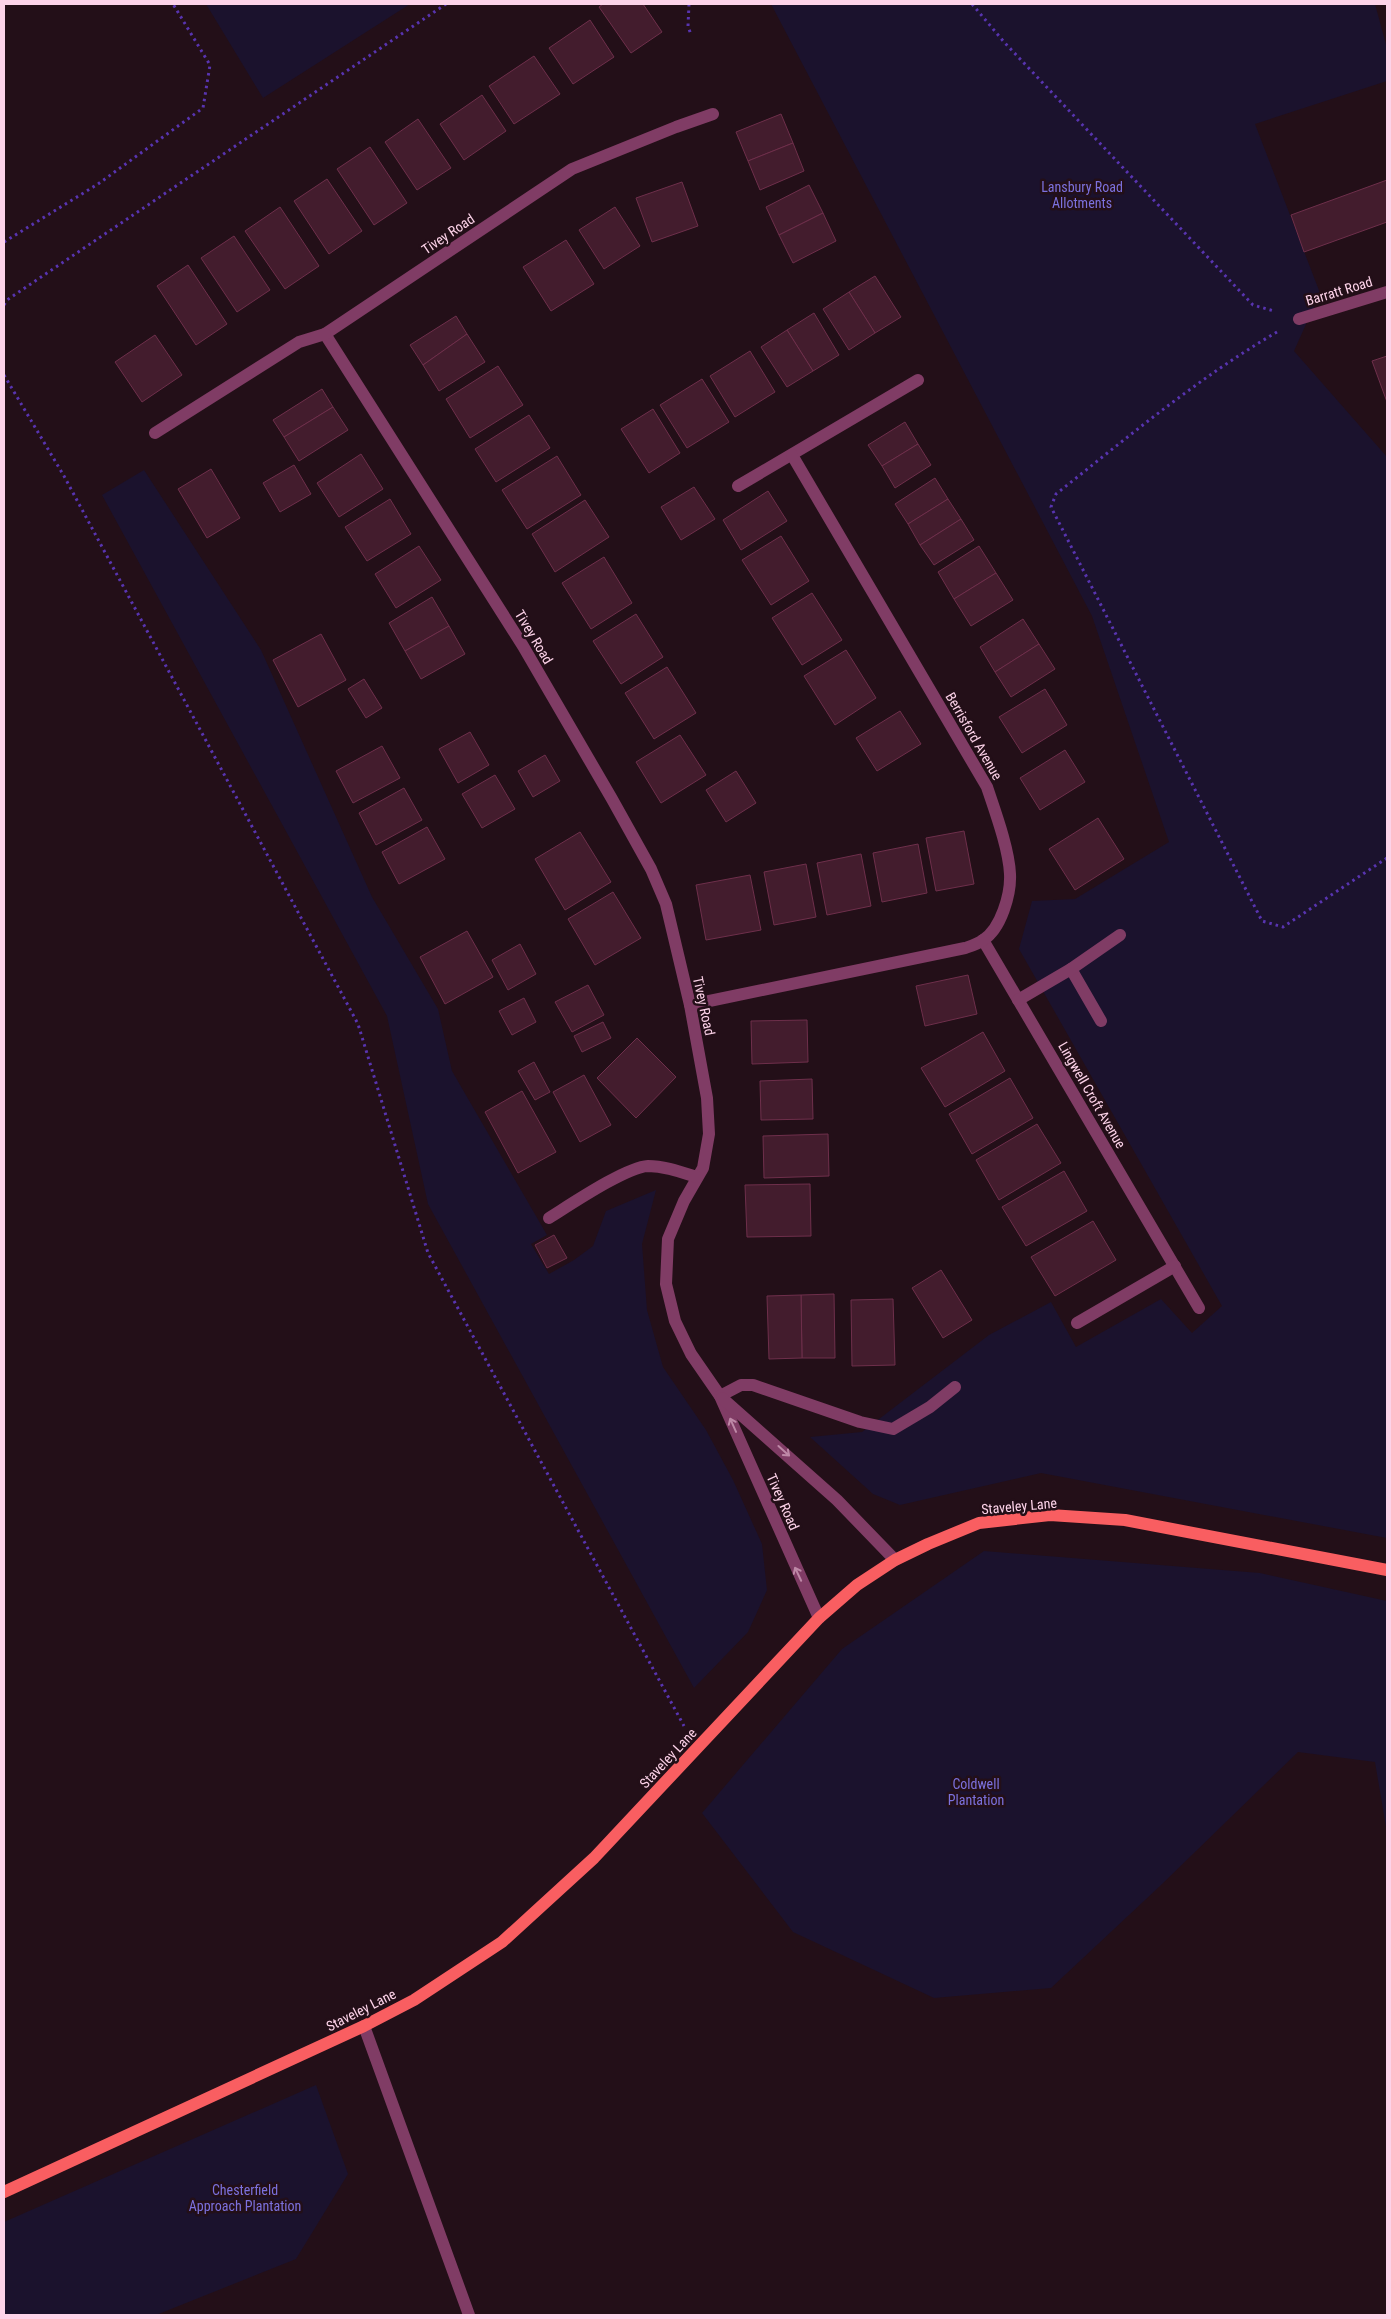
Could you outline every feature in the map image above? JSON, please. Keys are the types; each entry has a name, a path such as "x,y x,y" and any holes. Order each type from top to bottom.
{"main road":[{"name":"Staveley Lane","path":"4,2192 364,2026 414,2000 502,1942 594,1858 819,1618 858,1585 895,1560 979,1523 1050,1515 1125,1520 1387,1570"}],"street":[{"name":"Tivey Road","path":"713,114 572,169 325,334 523,646 651,869 666,904 690,1005 707,1098 709,1134 703,1168 684,1201 668,1239 666,1284 675,1321 691,1354 720,1396 819,1618"},
{"name":"Barratt Road","path":"1299,319 1387,292"},
{"path":"155,433 299,342 325,334"},
{"path":"738,486 918,380"},
{"name":"Berrisford Avenue","path":"792,455 987,787 1000,823 1010,874 1004,908 997,927 984,940"},
{"path":"1018,1000 1071,969 1120,935"},
{"path":"690,1005 965,948 984,940"},
{"name":"Lingwell Croft Avenue","path":"984,940 1199,1308"},
{"path":"1071,969 1101,1021"},
{"path":"549,1218 627,1173 646,1166 666,1168 698,1177"},
{"path":"1077,1323 1175,1266"},
{"path":"720,1396 740,1385 753,1385 860,1422 893,1429 930,1407 955,1387"},
{"name":"Tivey Road","path":"720,1396 837,1500 895,1560"},
{"path":"364,2026 469,2315"}],"path":[{"path":"4,242 98,184 203,108 210,65 173,4"},
{"path":"4,305 7,300 446,4"},
{"path":"689,4 688,26 691,35"},
{"path":"972,4 1004,42 1254,305 1299,319"},
{"path":"1299,319 1231,359 1163,409 1056,494 1051,507 1262,921 1283,927 1387,858"},
{"path":"4,375 69,485 358,1024 428,1252 697,1750"}],"green space":[{"path":"206,4 410,4 263,98"},
{"name":"Lansbury Road Allotments","path":"771,4 1375,4 1387,48 1387,81 1255,124 1320,293 1294,351 1387,457 1387,1538 1041,1473 900,1505 873,1494 810,1437 862,1432 989,1335 1051,1302 1076,1347 1161,1299 1192,1333 1222,1306 1019,949 1032,901 1075,899 1169,842 1092,616"},
{"path":"144,470 261,650 372,897 438,1009 452,1071 547,1235 531,1244 549,1274 574,1260 593,1246 606,1211 656,1190 642,1244 647,1310 663,1367 706,1430 733,1480 762,1544 767,1590 748,1632 694,1688 428,1204 387,1016 102,495"},
{"name":"Coldwell Plantation","path":"984,1551 1260,1573 1387,1601 1387,1833 1375,1762 1298,1752 1160,1886 1051,1988 934,1998 793,1932 702,1813 842,1649"},
{"name":"Chesterfield Approach Plantation","path":"316,2085 348,2174 296,2259 156,2315 4,2315 4,2222"}],"building":[{"path":"603,4 643,4 662,32 631,53 599,7"},
{"path":"590,20 614,57 573,84 549,48"},
{"path":"534,56 560,94 514,124 489,86"},
{"path":"482,95 506,131 464,160 440,124"},
{"path":"781,114 793,143 748,161 736,132"},
{"path":"418,119 451,168 417,190 385,142"},
{"path":"793,143 804,171 760,190 748,161"},
{"path":"370,147 407,203 374,225 337,169"},
{"path":"327,179 362,231 329,254 294,201"},
{"path":"1387,180 1387,222 1304,252 1291,215"},
{"path":"682,182 698,226 652,242 636,198"},
{"path":"809,185 823,213 779,235 766,207"},
{"path":"280,207 319,266 285,289 245,231"},
{"path":"615,207 640,246 604,269 579,230"},
{"path":"823,213 836,241 793,263 779,235"},
{"path":"234,236 270,290 237,312 201,258"},
{"path":"566,240 594,284 551,311 523,267"},
{"path":"188,265 227,324 196,345 157,286"},
{"path":"875,276 901,317 875,333 849,292"},
{"path":"849,292 875,333 849,350 823,309"},
{"path":"814,313 839,355 813,371 787,330"},
{"path":"456,316 467,334 423,365 410,345"},
{"path":"787,330 813,371 787,387 761,347"},
{"path":"467,334 485,362 439,391 423,365"},
{"path":"155,335 182,375 142,402 115,362"},
{"path":"750,351 775,392 735,417 710,376"},
{"path":"1387,356 1387,402 1372,361"},
{"path":"498,366 523,405 470,438 446,399"},
{"path":"702,379 729,422 687,448 660,405"},
{"path":"322,389 333,407 284,437 273,420"},
{"path":"333,407 348,430 299,461 284,437"},
{"path":"653,409 680,453 649,473 621,429"},
{"path":"529,415 550,448 496,482 475,449"},
{"path":"905,422 918,444 882,466 868,445"},
{"path":"918,444 931,465 895,488 882,466"},
{"path":"361,454 383,489 339,517 317,483"},
{"path":"557,456 581,495 527,529 502,490"},
{"path":"294,465 311,494 280,512 263,483"},
{"path":"211,469 240,518 207,538 178,489"},
{"path":"935,478 948,499 908,524 895,504"},
{"path":"694,487 715,519 681,540 661,507"},
{"path":"768,491 787,521 741,550 723,520"},
{"path":"390,499 411,534 367,561 345,527"},
{"path":"948,499 961,519 920,545 908,524"},
{"path":"585,500 609,537 555,572 532,534"},
{"path":"961,519 974,540 934,565 920,545"},
{"path":"781,536 809,581 771,605 742,560"},
{"path":"419,546 441,580 396,608 375,574"},
{"path":"979,546 996,573 954,599 938,572"},
{"path":"604,557 632,603 591,629 562,583"},
{"path":"996,573 1013,600 971,626 954,599"},
{"path":"812,593 842,640 802,665 772,618"},
{"path":"432,597 449,626 405,651 389,623"},
{"path":"636,614 663,657 621,684 593,641"},
{"path":"1023,619 1039,644 995,672 980,647"},
{"path":"449,626 465,654 421,679 405,651"},
{"path":"321,634 346,680 298,707 273,660"},
{"path":"1039,644 1055,669 1011,697 995,672"},
{"path":"846,650 876,698 835,725 804,676"},
{"path":"667,667 696,713 654,739 625,693"},
{"path":"364,679 382,708 366,718 348,689"},
{"path":"1045,689 1067,725 1022,753 999,717"},
{"path":"900,711 921,744 877,771 856,738"},
{"path":"470,732 489,765 458,783 439,749"},
{"path":"680,735 706,775 661,803 636,762"},
{"path":"382,746 400,778 353,803 336,771"},
{"path":"1065,750 1085,782 1040,810 1020,778"},
{"path":"545,755 560,781 533,797 518,771"},
{"path":"736,771 756,803 726,822 706,790"},
{"path":"495,775 515,809 482,828 462,794"},
{"path":"404,788 422,820 376,845 359,813"},
{"path":"1098,818 1124,859 1075,890 1049,849"},
{"path":"427,827 445,859 399,884 382,852"},
{"path":"964,831 974,884 936,891 926,838"},
{"path":"580,832 611,882 565,910 535,859"},
{"path":"918,844 927,893 882,902 873,853"},
{"path":"861,854 871,906 827,915 817,863"},
{"path":"806,864 816,917 774,925 764,872"},
{"path":"750,875 761,930 706,940 696,885"},
{"path":"613,892 641,938 595,965 568,919"},
{"path":"467,931 493,977 445,1004 420,957"},
{"path":"520,944 536,974 508,990 492,960"},
{"path":"968,975 977,1014 925,1026 916,986"},
{"path":"588,985 604,1015 572,1032 555,1002"},
{"path":"524,998 536,1022 512,1035 499,1011"},
{"path":"807,1020 808,1062 752,1064 751,1021"},
{"path":"603,1022 611,1038 582,1052 574,1036"},
{"path":"983,1032 1005,1071 945,1107 921,1068"},
{"path":"637,1038 676,1077 636,1118 597,1078"},
{"path":"534,1062 550,1092 535,1100 518,1071"},
{"path":"584,1075 611,1125 580,1142 553,1092"},
{"path":"1010,1078 1033,1118 972,1154 949,1114"},
{"path":"812,1079 813,1119 761,1120 760,1081"},
{"path":"522,1091 556,1152 518,1173 485,1112"},
{"path":"1037,1124 1061,1163 999,1200 976,1160"},
{"path":"828,1134 829,1176 764,1178 763,1136"},
{"path":"1064,1171 1087,1211 1026,1246 1002,1207"},
{"path":"810,1184 811,1236 747,1237 745,1185"},
{"path":"1093,1221 1116,1260 1055,1296 1031,1257"},
{"path":"554,1235 567,1258 547,1268 535,1245"},
{"path":"941,1270 972,1320 943,1338 912,1288"},
{"path":"834,1294 835,1358 802,1358 801,1295"},
{"path":"801,1295 802,1358 769,1359 767,1296"},
{"path":"893,1299 895,1365 852,1366 851,1300"}]}
